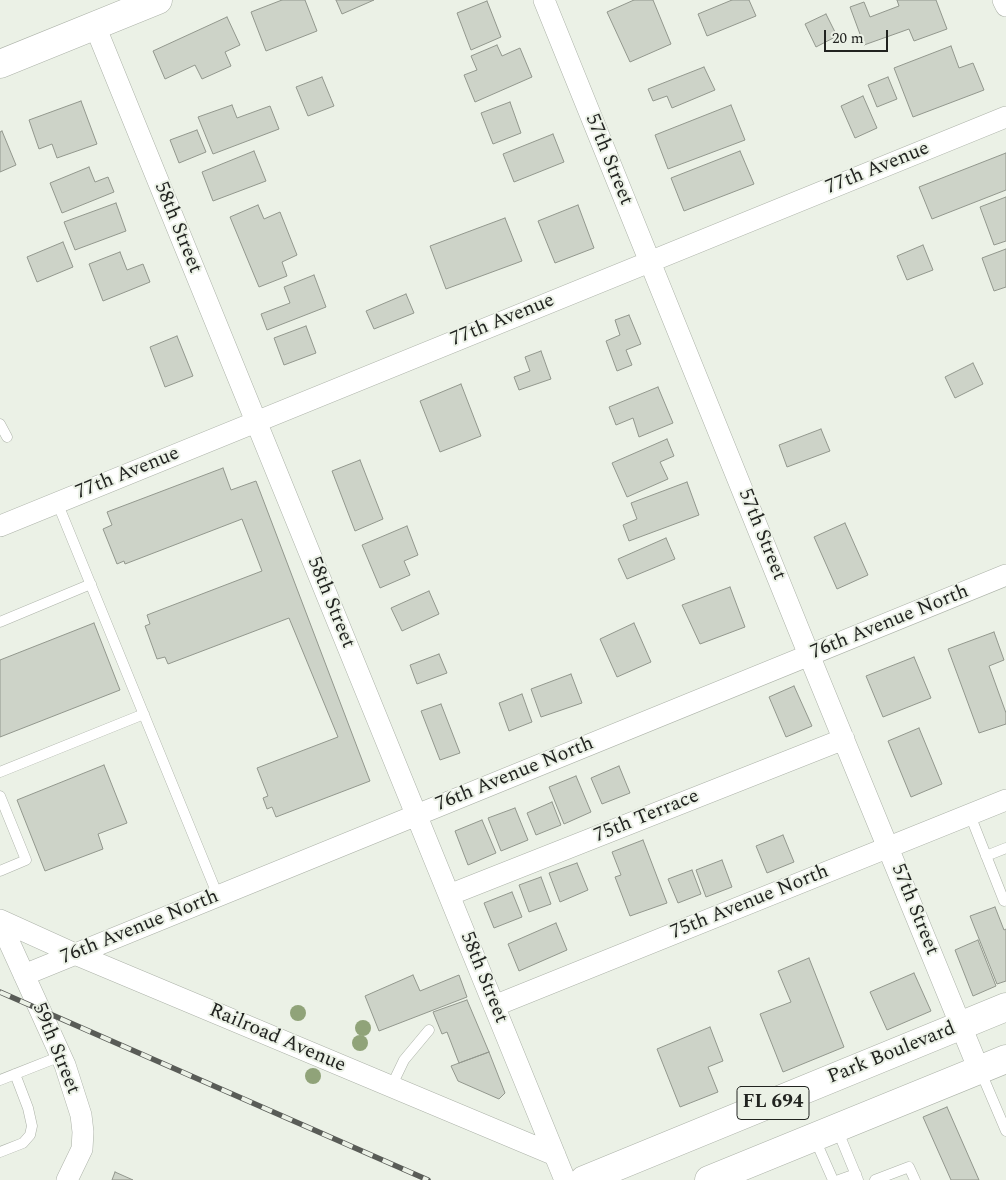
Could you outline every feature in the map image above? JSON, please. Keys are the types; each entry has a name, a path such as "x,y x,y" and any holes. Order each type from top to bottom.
{"main road":[{"path":"0,64 158,0"},
{"name":"Park Boulevard","path":"584,1180 1006,1008"},
{"name":"FL 694","path":"708,1180 747,1169 825,1132 1006,1059"}],"street":[{"name":"57th Street","path":"544,0 809,655 980,1070"},
{"path":"1004,0 1006,6"},
{"name":"58th Street","path":"95,26 565,1180"},
{"name":"77th Avenue","path":"0,526 1006,117"},
{"name":"76th Avenue North","path":"24,975 1006,575"},
{"name":"75th Terrace","path":"449,895 844,738"},
{"name":"75th Avenue North","path":"494,1006 1006,800"},
{"name":"Railroad Avenue","path":"0,921 555,1156"},
{"name":"59th Street","path":"0,921 65,1065 81,1115 82,1149 67,1180"}],"lane":[{"path":"0,424 7,437"},
{"path":"57,502 218,896"},
{"path":"0,622 91,584"},
{"path":"0,772 144,714"},
{"path":"0,796 26,860 0,872"},
{"path":"970,814 1004,901 1006,900"},
{"path":"986,856 1006,848"},
{"path":"391,1086 404,1060 429,1030"},
{"path":"0,1080 61,1056"},
{"path":"980,1070 1006,1131"},
{"path":"0,1152 22,1144 30,1135 32,1126 28,1108 15,1074"},
{"path":"825,1132 857,1177 840,1180"},
{"path":"825,1132 833,1180"},
{"path":"875,1180 910,1167 915,1180"}],"building":[{"path":"282,0 305,0 317,31 266,51 251,12"},
{"path":"336,0 374,0 342,14"},
{"path":"634,0 653,0 671,44 630,62 607,12"},
{"path":"732,0 749,0 756,16 707,36 698,14"},
{"path":"897,0 936,0 947,29 914,41 909,29 864,45 850,7 864,2 870,17 899,6"},
{"path":"487,1 501,37 471,50 457,13"},
{"path":"826,14 837,36 816,47 805,24"},
{"path":"227,17 240,45 225,52 231,66 202,79 195,65 165,79 153,51"},
{"path":"497,45 502,56 520,48 532,77 475,102 464,75 477,70 471,56"},
{"path":"951,46 959,68 973,63 984,90 913,117 894,68"},
{"path":"704,67 715,90 672,108 667,96 653,101 648,89"},
{"path":"322,77 334,106 308,116 296,87"},
{"path":"888,77 897,99 877,107 868,85"},
{"path":"863,96 877,128 855,138 841,106"},
{"path":"81,101 97,144 57,158 52,144 39,149 29,120"},
{"path":"510,102 521,133 493,144 481,113"},
{"path":"232,105 237,118 270,106 279,129 213,154 198,117"},
{"path":"731,105 745,140 668,169 655,135"},
{"path":"197,130 206,152 179,163 170,140"},
{"path":"2,131 16,165 0,172 0,132"},
{"path":"553,134 564,162 514,182 503,154"},
{"path":"254,151 266,181 213,201 202,172"},
{"path":"740,151 754,184 684,211 671,178"},
{"path":"1006,153 1006,190 932,219 919,187"},
{"path":"89,167 95,182 108,177 114,192 62,213 50,183"},
{"path":"1006,197 1006,241 994,245 980,207"},
{"path":"116,203 126,231 75,250 64,222"},
{"path":"258,205 264,219 280,212 297,255 282,262 287,276 259,287 230,217"},
{"path":"578,205 594,248 555,263 538,221"},
{"path":"505,218 522,261 446,289 430,246"},
{"path":"63,242 73,267 37,282 27,257"},
{"path":"923,245 933,270 907,280 897,256"},
{"path":"1006,249 1006,287 994,291 982,258"},
{"path":"120,252 127,270 143,264 150,282 103,301 89,264"},
{"path":"314,275 326,307 267,330 261,314 290,303 284,287"},
{"path":"406,294 414,313 374,329 366,311"},
{"path":"629,315 641,344 626,350 632,365 617,371 606,341 620,335 615,320"},
{"path":"306,326 316,353 284,365 274,338"},
{"path":"177,336 193,376 165,387 150,347"},
{"path":"541,351 551,379 519,390 514,377 530,371 525,357"},
{"path":"973,363 983,384 955,398 945,377"},
{"path":"461,384 481,436 440,452 420,401"},
{"path":"658,387 673,423 639,437 633,418 616,425 609,407"},
{"path":"821,429 830,451 787,467 779,445"},
{"path":"667,439 674,456 660,462 668,479 627,497 612,463"},
{"path":"360,460 383,519 355,531 332,471"},
{"path":"223,468 231,490 256,481 370,781 276,817 272,807 267,809 263,798 268,796 257,768 338,737 289,618 168,664 165,657 157,659 145,626 150,624 147,615 262,571 242,519 125,564 124,561 117,564 103,529 112,525 107,512"},
{"path":"687,482 699,515 629,541 623,525 637,519 631,503"},
{"path":"845,523 868,575 837,589 814,537"},
{"path":"407,526 418,555 404,561 410,575 380,588 362,545"},
{"path":"666,538 675,559 627,579 618,559"},
{"path":"730,587 745,627 700,644 682,605"},
{"path":"429,591 439,614 402,631 391,608"},
{"path":"94,623 120,690 0,737 0,660"},
{"path":"634,623 651,662 617,677 600,639"},
{"path":"994,632 1004,660 989,666 1006,713 1006,724 979,733 948,649"},
{"path":"439,654 447,673 417,684 410,665"},
{"path":"914,657 931,698 883,717 866,676"},
{"path":"571,674 582,703 541,717 531,689"},
{"path":"794,686 812,726 786,737 769,697"},
{"path":"522,694 532,722 509,731 499,703"},
{"path":"441,704 460,753 440,760 421,711"},
{"path":"919,728 942,784 911,797 888,741"},
{"path":"104,765 127,823 98,834 103,849 45,871 17,800"},
{"path":"619,766 630,793 602,804 591,778"},
{"path":"576,776 591,812 564,824 549,787"},
{"path":"552,802 561,825 536,835 527,813"},
{"path":"515,808 528,840 501,851 488,818"},
{"path":"482,820 496,853 468,865 455,831"},
{"path":"783,835 794,862 767,873 756,846"},
{"path":"643,840 667,903 630,916 615,877 621,875 612,852"},
{"path":"722,860 732,887 706,897 696,870"},
{"path":"577,863 588,890 560,902 549,873"},
{"path":"692,870 701,894 678,903 668,879"},
{"path":"541,877 551,904 529,912 519,885"},
{"path":"512,892 522,917 494,928 484,903"},
{"path":"995,907 1004,930 1006,929 1006,981 997,984 970,916"},
{"path":"556,923 567,950 519,971 508,944"},
{"path":"978,940 996,986 973,996 955,950"},
{"path":"809,958 844,1047 783,1072 760,1014 791,1002 778,971"},
{"path":"914,973 931,1011 887,1030 870,992"},
{"path":"413,975 420,991 459,975 467,997 379,1031 365,996"},
{"path":"467,1000 489,1052 459,1063 447,1032 442,1034 433,1012"},
{"path":"710,1027 723,1061 708,1067 718,1092 680,1107 657,1049"},
{"path":"489,1052 505,1093 499,1099 458,1081 451,1066"},
{"path":"947,1107 979,1180 951,1180 923,1117"},
{"path":"115,1172 133,1180 112,1180"}],"railway":[{"path":"0,992 428,1180"}]}
